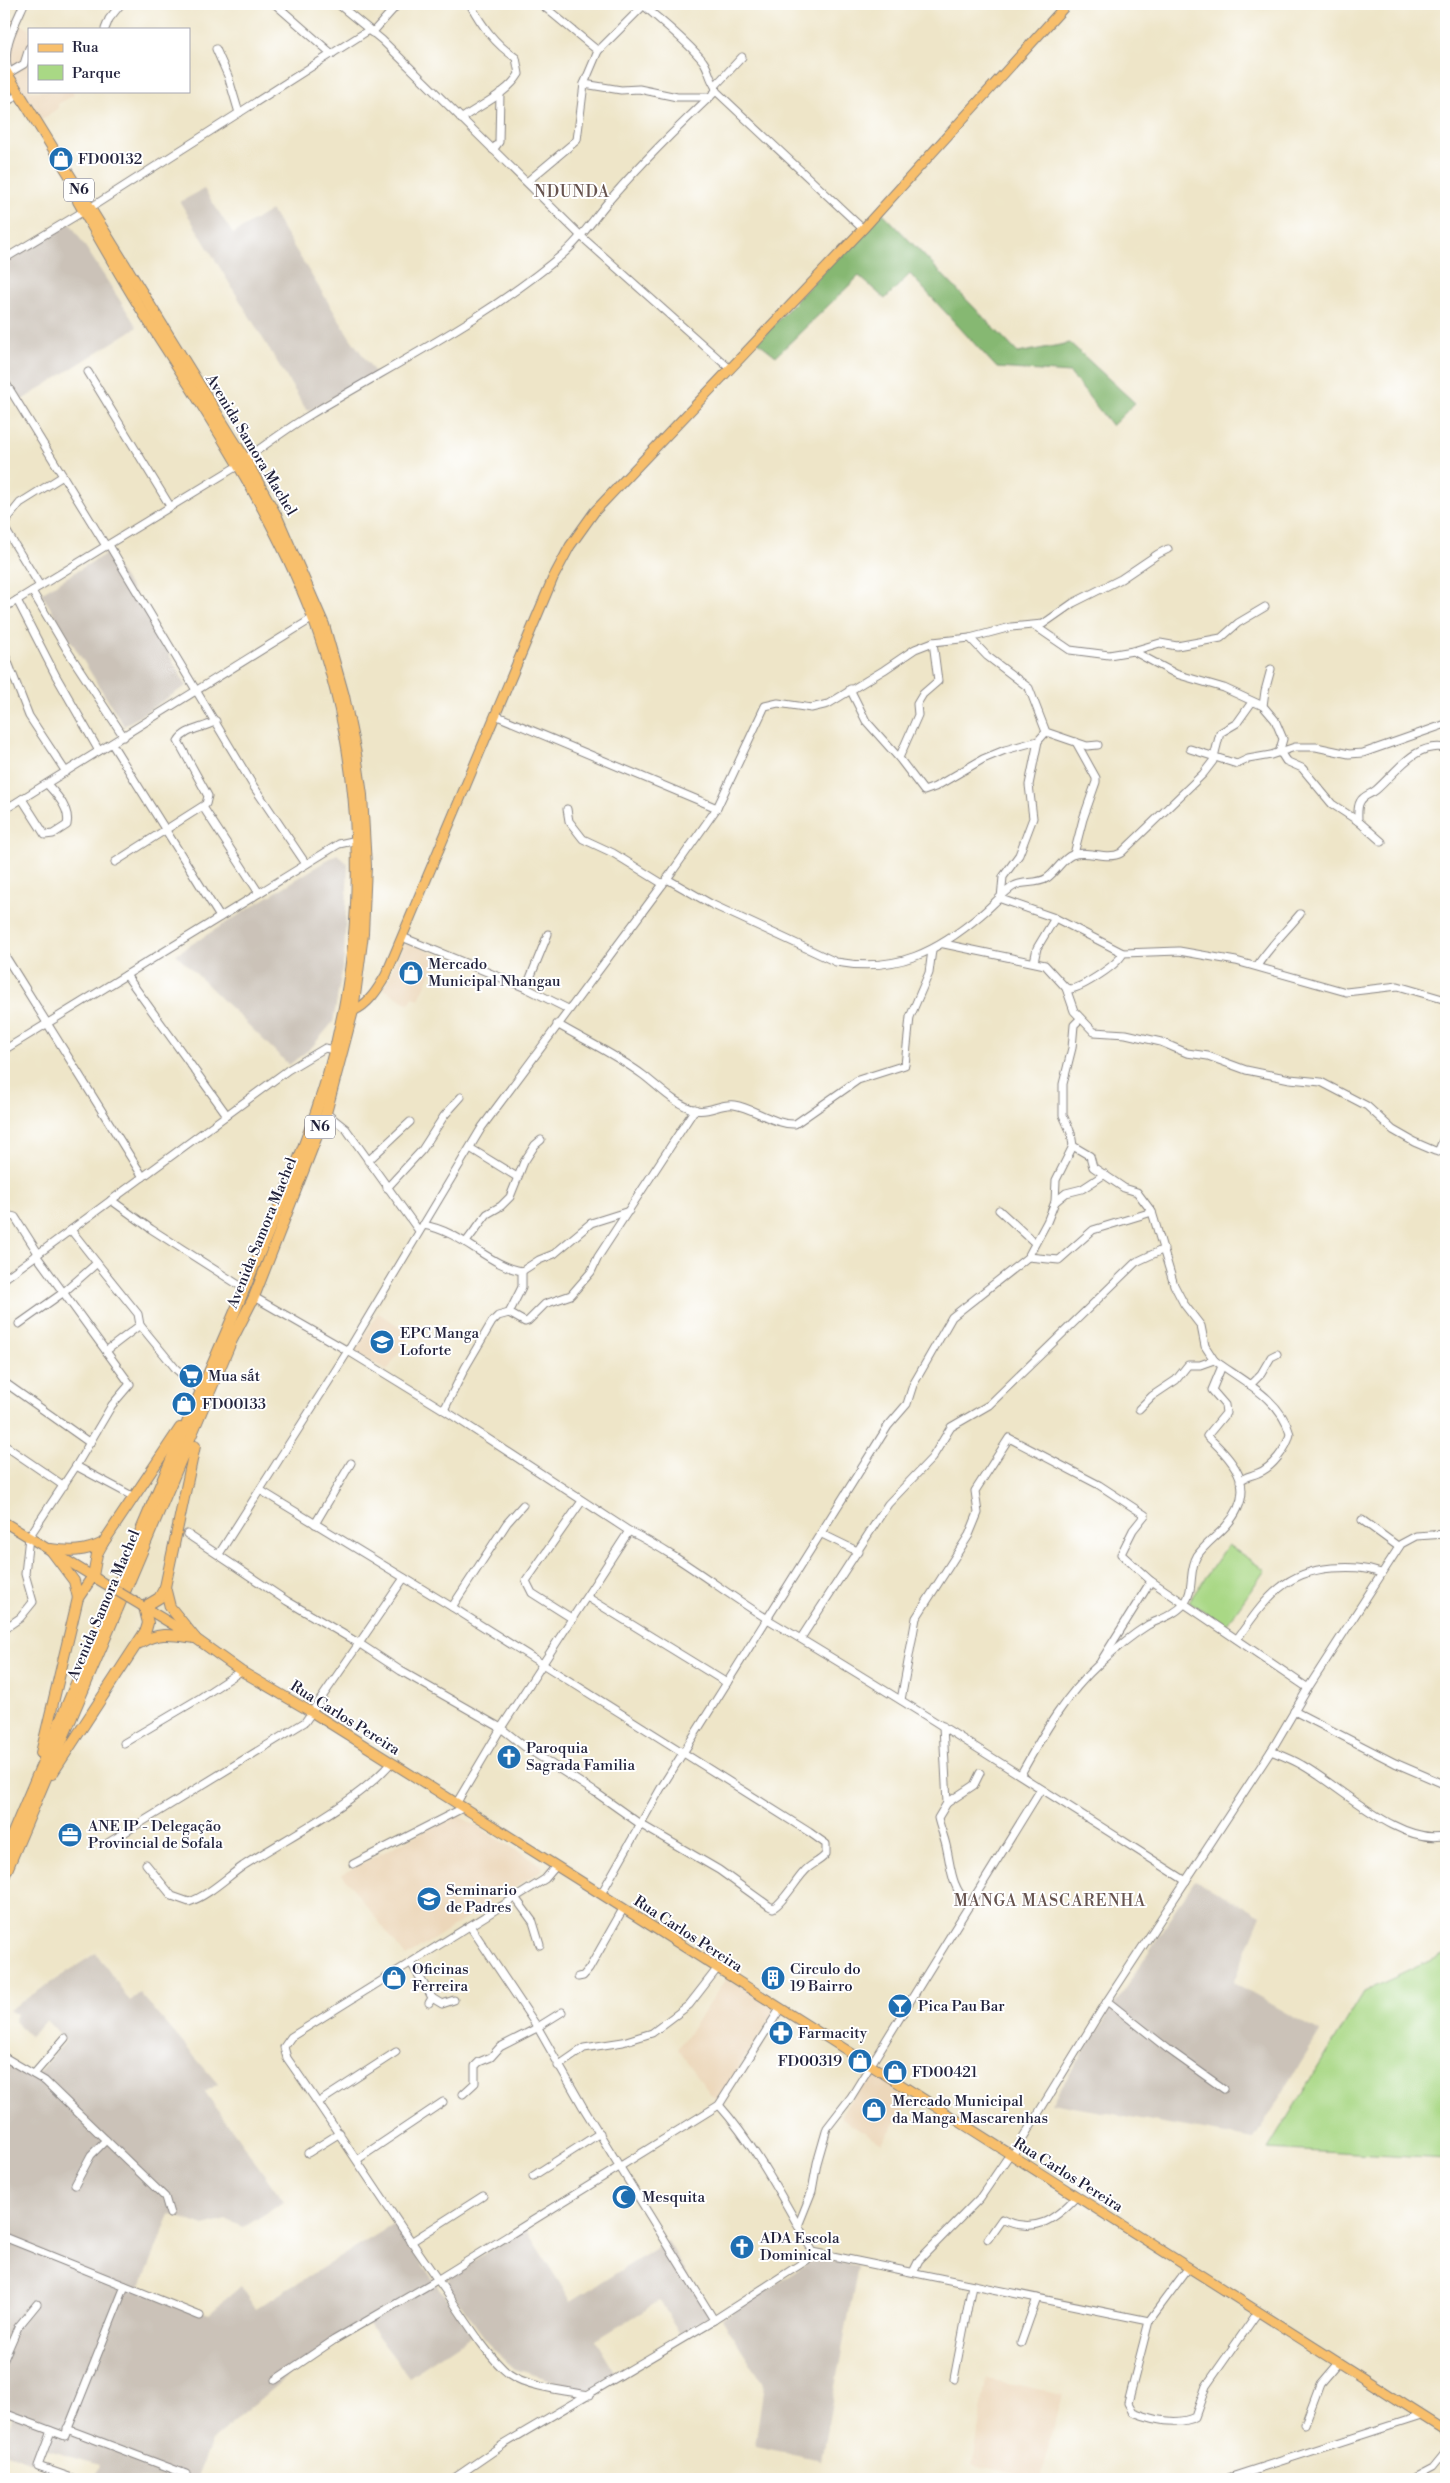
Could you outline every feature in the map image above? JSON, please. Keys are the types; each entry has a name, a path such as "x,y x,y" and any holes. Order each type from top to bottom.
{"highway":[{"name":"N6","path":"6,74 14,98 87,209"},
{"name":"N6","path":"6,74 149,314 242,462 313,618"},
{"name":"Avenida Samora Machel","path":"4,1877 231,1342 254,1297 326,1113 353,1011 366,896 366,842 356,754 338,674 314,597 278,516 242,462 183,359 173,351"},
{"name":"Avenida Samora Machel","path":"4,1854 244,1289 316,1113 334,1050 350,973 356,907 357,840 349,765 340,710 313,618"},
{"path":"78,1598 96,1577 96,1559 103,1543 194,1406"},
{"path":"45,1782 58,1766 89,1715 139,1644 148,1622 143,1606 159,1598 164,1586 198,1423"},
{"path":"50,1550 80,1551 103,1543"},
{"path":"39,1770 43,1744 78,1598 74,1581 50,1550"},
{"path":"164,1586 170,1607 195,1638"},
{"path":"139,1644 151,1636 161,1634 195,1638"}],"main road":[{"path":"353,1011 360,1008 378,989 535,626 553,578 570,546 595,511 728,368 863,229 1067,4"},
{"name":"Rua Carlos Pereira","path":"4,1522 195,1638 240,1671 313,1713 391,1764 601,1894 780,2010 1446,2431"}],"street":[{"path":"24,4 9,39 5,63 6,74 24,64 28,51"},
{"path":"105,28 109,19 121,4"},
{"path":"275,4 332,54"},
{"path":"338,4 370,31 492,150 528,181 582,237 728,368"},
{"path":"4,259 370,31 398,4"},
{"path":"461,119 500,93 515,81 519,74 516,58 501,48 480,23 470,4"},
{"path":"541,4 598,51"},
{"path":"528,181 576,142 584,84 598,51 643,5 669,25 692,48 705,64 716,89 863,229"},
{"path":"216,49 234,94 238,113"},
{"path":"4,608 242,462 306,417 387,372 517,289 582,237 608,201 650,154 710,97 742,57"},
{"path":"584,84 621,90 639,89 677,97 710,97"},
{"path":"492,150 499,142 500,93"},
{"path":"4,103 14,98"},
{"path":"88,372 170,506"},
{"path":"4,380 198,691 254,787 306,864"},
{"path":"4,523 20,503 33,492 63,476"},
{"path":"4,527 40,586"},
{"path":"219,1554 348,1351 470,1148 568,1009 665,881 717,808 765,706 778,703 803,708 818,707 837,700 850,689 884,670 908,652 933,642 970,638 1011,627 1035,626 1053,619 1073,602 1121,579 1168,549"},
{"path":"32,591 67,650 124,737"},
{"path":"17,600 56,676 99,750"},
{"path":"1035,626 1070,650 1109,655 1133,651 1160,643 1177,646 1221,638 1238,624 1265,607"},
{"path":"4,810 313,618"},
{"path":"970,638 987,656 1029,688 1046,732"},
{"path":"899,758 918,714 917,704 923,694 938,681 933,642"},
{"path":"1133,651 1176,674 1224,688 1263,706 1273,716 1284,739 1280,753"},
{"path":"4,652 29,716 66,772"},
{"path":"1263,706 1271,669"},
{"path":"850,689 866,721 899,758 924,791 935,787 983,759 1005,750 1038,741"},
{"path":"1074,854 1114,855 1122,853 1203,774 1215,756 1220,733 1238,723 1252,702"},
{"path":"495,715 717,808"},
{"path":"115,862 203,807 208,801 208,796 178,741 194,729 216,721"},
{"path":"1190,749 1240,764 1248,759 1280,753 1298,746 1349,754 1363,752 1446,724"},
{"path":"1001,899 1003,877 1019,855 1033,818 1029,785 1038,741 1046,732"},
{"path":"1046,732 1086,746 1098,745"},
{"path":"566,810 569,822 582,840 613,853 711,904 836,962 855,965 876,965 906,959 944,944 1001,899 1014,886 1045,879 1074,854 1083,819 1096,782 1076,742"},
{"path":"112,744 220,917"},
{"path":"1358,821 1358,805 1361,800 1374,792 1411,755 1426,748 1446,748"},
{"path":"1280,753 1286,761 1302,768 1332,804 1358,821 1382,842"},
{"path":"22,799 44,835 53,834 67,825 68,819 64,805 47,784"},
{"path":"203,807 259,893"},
{"path":"4,1050 339,844 357,840"},
{"path":"1001,899 1055,918 1123,953 1179,951 1220,957 1257,966 1346,992 1398,986 1446,1000"},
{"path":"1257,966 1264,954 1300,914"},
{"path":"1034,962 1037,948 1055,918"},
{"path":"526,988 548,934"},
{"path":"402,937 526,988 568,1009"},
{"path":"944,944 1034,962 1049,968 1066,988 1074,1011 1096,1033 1126,1034 1161,1042 1187,1053 1208,1056 1246,1070 1290,1079 1321,1082 1367,1106 1393,1130 1438,1152 1446,1150"},
{"path":"558,1024 644,1075 678,1102 694,1110 734,1105 781,1122 795,1124 858,1080 905,1065 910,1018 929,973 932,950"},
{"path":"1066,988 1074,989 1102,973 1120,959 1123,953"},
{"path":"4,954 143,1177"},
{"path":"126,975 227,1115"},
{"path":"1055,1202 1056,1180 1073,1146 1071,1133 1063,1115 1063,1084 1072,1048 1074,1024 1080,1019"},
{"path":"4,1279 288,1070 325,1048 334,1050"},
{"path":"388,1188 422,1150 444,1116 461,1097"},
{"path":"444,1410 465,1368 492,1322 498,1316 509,1313 525,1322 528,1321 545,1304 571,1295 591,1272 598,1257 694,1110"},
{"path":"326,1113 346,1129 388,1188 421,1228 444,1229 508,1267 522,1271 539,1260 554,1254 591,1223 629,1211"},
{"path":"368,1160 410,1122"},
{"path":"1438,1152 1446,1133"},
{"path":"466,1242 487,1214 501,1206 510,1197 517,1185 517,1177 535,1145 541,1140"},
{"path":"1073,1146 1090,1156 1093,1167 1124,1188 1137,1192 1152,1212 1174,1285 1184,1304 1201,1326 1205,1346 1214,1360 1250,1385 1283,1416 1290,1434 1283,1449 1268,1467 1240,1481"},
{"path":"470,1148 517,1177"},
{"path":"601,1894 640,1824 767,1618 822,1534 888,1426 908,1404 913,1385 952,1317 1028,1257 1055,1202 1063,1194 1082,1189 1105,1174"},
{"path":"112,1200 151,1229 244,1289"},
{"path":"999,1210 1035,1244"},
{"path":"1028,1257 1059,1260 1093,1230 1152,1212"},
{"path":"4,1218 7,1215 15,1218 37,1254 130,1384 112,1405 64,1486 29,1537 25,1574 33,1602 20,1618 4,1629"},
{"path":"71,1230 138,1314 140,1325 176,1369 201,1391"},
{"path":"801,1638 859,1552 888,1504 932,1458 951,1427 989,1405 1136,1262 1164,1249"},
{"path":"19,1324 64,1292 97,1264"},
{"path":"509,1313 522,1287 522,1271"},
{"path":"254,1297 348,1351 444,1410 629,1531 657,1545 767,1618 1021,1774 1041,1789 1186,1881"},
{"path":"106,1351 140,1325"},
{"path":"1250,1385 1261,1374 1271,1357 1277,1354"},
{"path":"1139,1409 1152,1396 1176,1380 1188,1365 1198,1366 1214,1360"},
{"path":"1100,1663 1145,1628 1165,1618 1184,1604 1190,1592 1194,1564 1198,1555 1226,1526 1238,1510 1241,1498 1240,1481 1232,1460 1207,1436 1226,1413 1225,1405 1212,1390 1222,1366"},
{"path":"4,1382 90,1443"},
{"path":"900,1700 916,1618 970,1535 978,1513 975,1491 1010,1438 1099,1485 1145,1515 1134,1530 1121,1554 1151,1581 1308,1688"},
{"path":"4,1445 64,1486"},
{"path":"315,1524 351,1463"},
{"path":"76,1466 134,1496"},
{"path":"187,1534 287,1601 360,1644 401,1671 501,1728 525,1747 595,1792 640,1824 719,1870 772,1908 778,1905 791,1887 798,1882 802,1873 826,1854 826,1844 809,1832 452,1607 260,1490"},
{"path":"573,1619 532,1592 526,1581 582,1501"},
{"path":"452,1607 507,1522 523,1505"},
{"path":"1362,1520 1399,1547"},
{"path":"353,1864 460,1806 501,1728 629,1531"},
{"path":"822,1534 859,1552"},
{"path":"913,2272 919,2260 980,2198 1011,2155 1107,2001 1271,1751 1308,1688 1399,1547 1409,1538 1446,1534"},
{"path":"1237,1639 1275,1592 1297,1575 1320,1569 1357,1566 1381,1573"},
{"path":"106,1844 301,1725 313,1713 404,1578"},
{"path":"1021,1774 1061,1707 1100,1663 1151,1581"},
{"path":"587,1597 727,1683"},
{"path":"124,1743 200,1698 240,1671"},
{"path":"1294,1711 1395,1763 1446,1785"},
{"path":"944,1726 947,1803"},
{"path":"1271,1751 1302,1765 1379,1816 1410,1833 1432,1838 1446,1835"},
{"path":"146,1864 172,1896 189,1902 198,1899 243,1867 370,1785 391,1764"},
{"path":"968,1906 957,1891 951,1877 946,1845 938,1818 947,1803 974,1785 980,1773"},
{"path":"798,2226 812,2191 817,2163 827,2128 851,2097 1041,1789"},
{"path":"556,1866 545,1878 286,2041 284,2047 288,2058 358,2159 411,2242 472,2329 510,2374 524,2380 590,2395"},
{"path":"514,1896 533,1922 540,1945"},
{"path":"578,1977 586,1974 623,1909"},
{"path":"470,1926 538,2028 558,2066 714,2320"},
{"path":"411,1963 431,2000 442,2004 454,2000"},
{"path":"558,2066 584,2048 634,2039 658,2030 689,2005 718,1969"},
{"path":"1107,2001 1168,2049 1224,2089"},
{"path":"274,2380 334,2340 438,2280 573,2194 719,2105 780,2010"},
{"path":"463,2094 475,2083 475,2066 478,2062 491,2057 500,2047 538,2028 562,2012"},
{"path":"34,2074 65,2038"},
{"path":"319,2102 396,2052"},
{"path":"4,2057 45,2081 165,2197 170,2214"},
{"path":"358,2159 443,2102"},
{"path":"719,2105 753,2150 814,2252 1150,2321"},
{"path":"308,2153 340,2133"},
{"path":"533,2176 600,2133"},
{"path":"75,2185 90,2155 106,2140"},
{"path":"411,2242 483,2196"},
{"path":"988,2239 1002,2219 1015,2225 1040,2224 1060,2214 1077,2196"},
{"path":"4,2238 200,2316"},
{"path":"453,2479 510,2440 590,2395 714,2320 807,2260 814,2252"},
{"path":"1189,2267 1150,2321 1128,2403 1133,2412 1148,2417 1184,2420 1197,2415 1206,2386 1258,2312"},
{"path":"954,2378 972,2284"},
{"path":"4,2413 65,2436 125,2286"},
{"path":"1021,2343 1037,2298"},
{"path":"4,2359 18,2327 37,2304"},
{"path":"1305,2424 1320,2384 1338,2363"},
{"path":"1225,2479 1422,2416"},
{"path":"67,2429 186,2474"},
{"path":"51,2431 38,2466 75,2479"},
{"path":"1414,2476 1433,2467 1446,2451"}],"shaded area":[{"path":"4,14 28,28 28,92 72,92 74,95 58,104 58,108 35,125 4,74"},
{"path":"204,189 233,234 271,210 349,336 376,374 307,411 180,202"},
{"path":"70,223 137,327 22,400 4,371 4,265"},
{"path":"107,553 145,609 186,686 124,726 41,593"},
{"path":"337,854 348,864 344,958 333,1022 311,1048 289,1065 176,954"},
{"name":"Mercado Municipal Nhangau","path":"406,940 439,956 419,999 413,997 409,1004 383,989"},
{"name":"EPC Manga Loforte","path":"378,1313 411,1334 387,1371 354,1351"},
{"name":"Seminario de Padres","path":"456,1814 541,1865 542,1870 406,1957 342,1874"},
{"path":"1195,1880 1261,1915 1233,1983 1320,2032 1254,2139 1051,2103"},
{"path":"96,1953 130,2001 140,1993 218,2084 205,2092 284,2202 244,2227 226,2220 204,2226 170,2214 140,2289 209,2314 241,2286 255,2309 394,2224 472,2335 409,2377 368,2323 292,2372 213,2439 197,2479 94,2479 99,2465 45,2449 37,2464 4,2452 4,2442 13,2415 4,2412 4,2061 34,2077 66,2041 47,2020 30,2037 14,2020 16,2015 9,2010"},
{"path":"727,1977 777,2009 718,2100 711,2095 678,2049"},
{"name":"Mercado Municipal da Manga Mascarenhas","path":"869,2071 911,2099 882,2143 840,2117"},
{"path":"525,2228 571,2301 668,2241 710,2314 680,2334 660,2301 596,2340 616,2373 588,2391 515,2369 493,2349 448,2286 449,2277"},
{"path":"818,2257 858,2266 821,2460 755,2446 764,2384 722,2319"},
{"path":"986,2379 1063,2394 1040,2479 973,2465"}],"green space":[{"path":"880,210 1018,353 1070,343 1135,403 1112,426 1070,373 997,368 910,274 885,299 859,276 776,356 758,342"},
{"path":"1228,1545 1265,1570 1226,1626 1189,1601"},
{"path":"1446,1953 1446,2159 1268,2149 1364,1992"}],"place":[{"name":"FD00132","path":"61,159"},
{"name":"Mercado Municipal Nhangau","path":"411,973"},
{"name":"EPC Manga Loforte","path":"382,1342"},
{"name":"Mua sắt","path":"191,1376"},
{"name":"FD00133","path":"184,1404"},
{"name":"Paroquia Sagrada Familia","path":"509,1757"},
{"name":"ANE IP - Delegação Provincial de Sofala","path":"70,1835"},
{"name":"Seminario de Padres","path":"429,1899"},
{"name":"Oficinas Ferreira","path":"394,1978"},
{"name":"Circulo do 19 Bairro","path":"773,1978"},
{"name":"Pica Pau Bar","path":"900,2006"},
{"name":"Farmacity","path":"781,2033"},
{"name":"FD00319","path":"860,2061"},
{"name":"FD00421","path":"895,2072"},
{"name":"Mercado Municipal da Manga Mascarenhas","path":"874,2110"},
{"name":"Mesquita","path":"624,2197"},
{"name":"ADA Escola Dominical","path":"742,2247"}],"district":[{"name":"NDUNDA","path":"572,192"},
{"name":"MANGA MASCARENHA","path":"1050,1901"}]}
